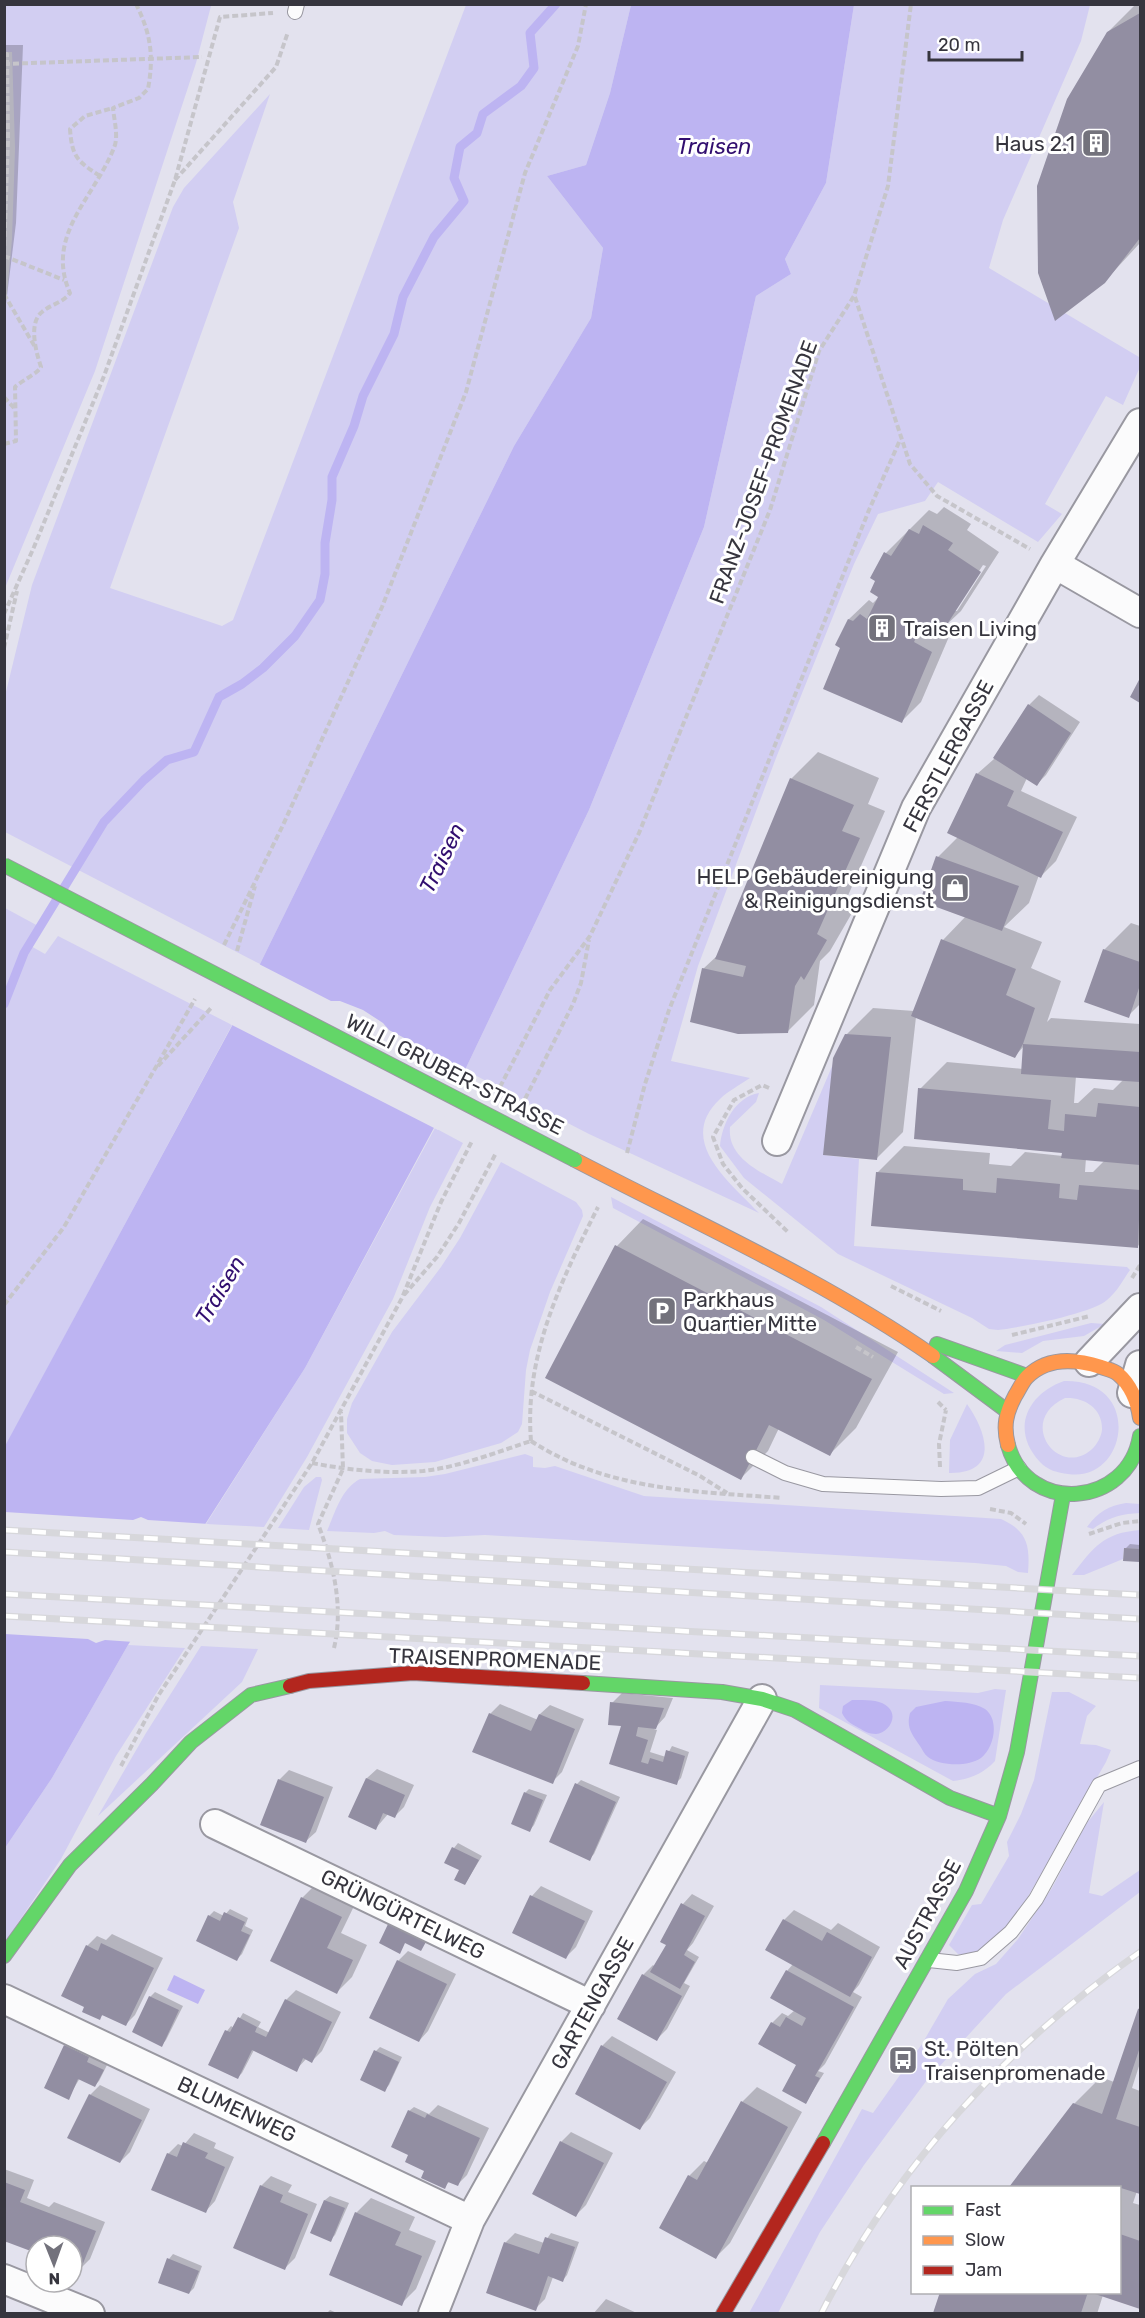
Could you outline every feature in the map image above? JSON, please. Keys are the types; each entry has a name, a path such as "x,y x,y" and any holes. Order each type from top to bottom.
{"street":[{"name":"FERSTLERGASSE","path":"777,1141 916,808 1055,564 1140,423"},
{"path":"1055,564 1140,613"},
{"name":"WILLI GRUBER-STRASSE","path":"4,865 807,1280 885,1323 967,1380 1006,1411"},
{"path":"1089,1362 1140,1308"},
{"name":"WILLI GRUBER-STRASSE","path":"885,1323 980,1361 1027,1376"},
{"path":"1136,1406 1116,1372 1089,1362 1065,1360 1046,1365 1027,1376 1006,1411 1005,1434 1010,1455 1023,1474 1041,1488 1063,1495 1089,1494 1108,1484 1130,1464 1139,1446 1140,1437"},
{"path":"1136,1406 1140,1365"},
{"path":"1108,1484 1130,1485"},
{"name":"AUSTRASSE","path":"723,2313 879,2047 966,1891 999,1816 1017,1752 1063,1495"},
{"name":"TRAISENPROMENADE","path":"4,1956 70,1865 191,1742 251,1695 309,1681 413,1673 722,1692 762,1699 795,1710 950,1798 999,1816"},
{"name":"GARTENGASSE","path":"434,2313 470,2220 762,1699"},
{"name":"GRÜNGÜRTELWEG","path":"215,1824 591,2005"},
{"name":"BLUMENWEG","path":"4,1999 470,2220"},
{"path":"4,2279 90,2313"}],"lane":[{"path":"753,1457 786,1473 823,1484 941,1490 978,1488 1019,1468"},
{"path":"927,1960 957,1963 981,1958 1011,1932 1042,1889 1099,1785 1140,1768"}],"path":[{"path":"100,176 82,164 71,149 70,129 85,116 139,98 148,89 152,44 136,4"},
{"path":"227,939 258,877 382,607 466,392 525,173 578,46 586,4"},
{"name":"FRANZ-JOSEF-PROMENADE","path":"506,1076 550,990 590,936 639,833 770,510 819,351 854,296 888,186 911,4"},
{"path":"4,614 104,376 175,180 220,17 296,8 276,67 175,180"},
{"path":"4,54 7,54 8,139 4,256 64,280"},
{"path":"4,64 209,57"},
{"path":"35,348 35,325 40,313 66,299 70,293 64,280 61,258 65,237 100,176 116,142 113,108"},
{"path":"4,294 35,348 41,367 38,372 15,387 16,441 4,444"},
{"path":"854,296 910,465 937,496 1055,564"},
{"path":"4,397 14,408"},
{"path":"627,1155 645,1084 669,1010 798,683 900,440"},
{"path":"4,648 19,582"},
{"path":"239,945 258,877"},
{"name":"FRANZ-JOSEF-PROMENADE","path":"532,1087 573,1004 581,983 590,936"},
{"path":"4,1305 64,1227 185,1016"},
{"path":"154,1071 202,1018"},
{"path":"158,1696 312,1463 402,1298 441,1202 461,1161"},
{"path":"402,1298 437,1257 459,1223 487,1170"},
{"path":"531,1441 531,1391 536,1355 551,1310 598,1207"},
{"path":"1005,1337 1094,1315"},
{"path":"531,1391 700,1476 729,1494"},
{"path":"309,1681 328,1661 338,1628 334,1570 318,1524 343,1469 341,1409"},
{"path":"941,1490 939,1444 946,1410"},
{"path":"312,1463 343,1469 390,1472 424,1471 451,1466 531,1441"},
{"path":"531,1441 557,1458 624,1481 654,1487 788,1498"}],"shaded area":[{"path":"202,4 211,6 196,63 95,371 5,588 4,326 12,239 15,148 12,52 5,52 5,5"},
{"path":"466,5 631,5 610,93 586,165 547,176 603,248 591,318 514,446 260,964 5,832 5,696 32,585 173,207 184,188 270,94 233,202 239,228 110,588 222,626 233,620"},
{"path":"854,5 1090,5 1081,41 1003,220 989,268 1139,357 1140,367 1123,405 1106,396 1045,504 1062,514 1038,542 938,482 925,501 878,514 854,564 776,758 698,966 671,1061 750,1078 720,1099 708,1115 703,1130 705,1146 722,1175 759,1213 589,1134 465,1070 589,810 704,527 756,296 791,274 785,259 826,183"},
{"path":"5,908 40,927 29,945 45,954 58,936 232,1025 5,1447"},
{"path":"833,1064 824,1155 859,1159 854,1246 1127,1267 1130,1270 1117,1290 1099,1305 1072,1315 1022,1326 998,1330 989,1329 972,1318 838,1254 744,1178 720,1146 731,1113 743,1100 759,1093 756,1102 730,1127 730,1138 739,1155 746,1162 782,1184"},
{"path":"435,1128 463,1143 430,1207 393,1299 307,1457 264,1527 206,1524 305,1368"},
{"path":"501,1162 576,1202 583,1216 550,1292 530,1350 526,1370 522,1424 518,1432 501,1443 435,1462 392,1465 372,1461 360,1453 347,1433 347,1419 352,1403 392,1332 460,1238"},
{"path":"611,1197 821,1307 954,1393 944,1394 824,1320 613,1208"},
{"path":"1091,1323 1105,1324 1084,1336 1043,1341 1022,1353 996,1351 1005,1345"},
{"path":"1064,1381 1090,1385 1107,1396 1116,1412 1118,1430 1114,1448 1104,1463 1088,1473 1068,1474 1053,1471 1043,1465 1031,1450 1026,1438 1027,1414 1040,1395","holes":["1065,1398 1079,1399 1096,1410 1102,1430 1095,1446 1078,1457 1066,1457 1055,1452 1047,1443 1043,1432 1044,1420 1051,1408"]},
{"path":"967,1404 980,1427 985,1449 976,1467 949,1473 950,1440"},
{"path":"525,1454 533,1457 533,1467 555,1466 644,1496 1001,1519 1017,1529 1025,1540 1028,1573 1018,1572 1006,1566 975,1563 485,1535 445,1537 394,1535 385,1531 374,1533 327,1531 343,1495 353,1483 360,1479 425,1477 445,1474"},
{"path":"316,1477 321,1477 322,1480 309,1530 278,1528 304,1487"},
{"path":"1126,1503 1140,1504 1140,1513 1115,1517 1093,1529 1087,1527 1104,1510"},
{"path":"1140,1530 1140,1549 1124,1548 1123,1559 1084,1575 1072,1575 1100,1543 1117,1534"},
{"path":"128,1645 185,1648 116,1756 61,1859 5,1942 5,1848 52,1778"},
{"path":"201,1646 258,1649 242,1682 98,1816 146,1733"},
{"path":"820,1685 978,1693 995,1689 1006,1690 995,1761 976,1775 953,1781 819,1708"},
{"path":"1052,1692 1069,1692 1096,1706 1087,1716 1080,1744 1096,1745 1111,1750 1010,1925 976,1955 958,1954 949,1945 972,1905 981,1904 1009,1856 1007,1842 1034,1780"},
{"path":"1104,1802 1089,1893 1102,1896 1140,1870 1140,1892 1006,1994 927,2080 864,2165 820,2232 778,2313 749,2313 862,2109 873,2113 922,2044 948,1999 975,1974 996,1964 1018,1939 1052,1888 1086,1824"}],"water":[{"name":"Traisen","path":"631,5 854,5 826,183 785,259 791,274 756,296 704,527 589,810 465,1070 305,1368 128,1645 52,1778 5,1848 5,1446 240,1011 260,964 514,446 591,318 603,248 547,176 586,165 610,93"},
{"path":"852,1700 871,1700 885,1704 891,1711 891,1724 884,1731 876,1734 853,1725 842,1713 843,1706"},
{"path":"945,1701 976,1705 990,1714 994,1727 992,1741 981,1758 962,1764 947,1764 933,1760 927,1756 914,1738 909,1727 910,1713 916,1707"},
{"path":"174,1975 205,1990 198,2004 167,1990"}],"pier":[{"path":"257,963 331,1001 340,1001 363,1010 383,1023 389,1030 468,1071 438,1130 230,1024"},
{"path":"5,1512 133,1520 141,1517 148,1520 209,1524 134,1642 105,1640 96,1643 88,1639 5,1634"}],"building":[{"name":"Haus 2.1","path":"1140,13 1140,238 1105,283 1055,321 1038,273 1037,186 1067,99 1107,32"},
{"name":"Traisen Living","path":"923,525 953,543 948,550 981,572 942,632 922,623 914,642 932,652 902,723 823,689 840,648 835,645 848,619 853,621 860,614 867,619 878,597 870,592 875,581 870,578 884,552 891,556 909,529 919,534"},
{"path":"1140,678 1140,703 1130,697"},
{"path":"1028,704 1071,733 1037,786 993,758"},
{"path":"976,773 1014,791 1007,806 1063,832 1041,878 947,833"},
{"path":"790,778 854,805 842,831 860,838 817,934 827,940 804,980 801,976 795,986 788,1033 738,1034 690,1022 702,968 743,977 746,966 715,959"},
{"path":"936,856 1019,886 1002,931 920,901"},
{"path":"941,939 1016,969 1006,995 1035,1008 1023,1044 1015,1058 911,1016"},
{"path":"1103,949 1140,962 1140,985 1129,1018 1084,1002"},
{"path":"845,1034 891,1037 877,1160 823,1155 833,1058"},
{"path":"1023,1044 1140,1052 1140,1082 1021,1074"},
{"path":"918,1088 1051,1100 1048,1129 1064,1131 1065,1114 1096,1117 1098,1103 1140,1107 1140,1165 1061,1158 1062,1153 914,1139"},
{"path":"876,1172 963,1179 963,1190 996,1193 997,1178 1060,1184 1059,1198 1077,1200 1079,1185 1140,1190 1138,1248 871,1226"},
{"name":"Parkhaus Quartier Mitte","path":"615,1245 872,1379 830,1456 769,1425 741,1480 545,1378"},
{"path":"1124,1548 1140,1549 1140,1562 1123,1561"},
{"path":"610,1702 664,1708 656,1729 638,1727 636,1736 648,1740 641,1762 648,1764 650,1758 663,1762 666,1750 685,1756 677,1785 609,1764 621,1726 608,1725"},
{"path":"489,1713 531,1731 539,1714 575,1729 553,1784 472,1752"},
{"path":"366,1778 405,1795 395,1818 383,1813 376,1830 348,1817"},
{"path":"278,1779 324,1797 306,1843 260,1825"},
{"path":"575,1783 616,1802 590,1861 549,1842"},
{"path":"524,1792 543,1800 530,1832 511,1824"},
{"path":"452,1847 479,1860 465,1885 454,1880 459,1870 444,1863"},
{"path":"530,1895 585,1921 566,1959 512,1933"},
{"path":"301,1897 342,1917 327,1948 353,1960 337,1994 270,1961"},
{"path":"681,1903 705,1916 684,1955 695,1962 680,1989 650,1972 666,1945 660,1942"},
{"path":"224,1912 245,1922 241,1931 250,1935 237,1961 196,1941 208,1915 220,1921"},
{"path":"783,1919 822,1941 827,1932 872,1957 850,1997 765,1950"},
{"path":"389,1922 427,1940 421,1951 405,1943 400,1954 379,1943"},
{"path":"101,1943 154,1968 126,2026 102,2015 100,2020 82,2012 84,2007 61,1996 86,1945 98,1951"},
{"path":"397,1960 447,1984 419,2042 369,2018"},
{"path":"786,1970 854,2007 815,2076 820,2078 806,2104 782,2091 796,2065 758,2044 771,2022 780,2027 786,2017 802,2026 806,2018 770,1998"},
{"path":"642,1974 682,1996 657,2041 617,2019"},
{"path":"149,1996 179,2010 162,2047 132,2032"},
{"path":"285,1999 332,2022 312,2063 303,2058 297,2072 252,2050 238,2079 208,2065 225,2030 230,2032 238,2017 257,2027 255,2032 266,2037"},
{"path":"1140,2008 1140,2047 1116,2119 1140,2127 1140,2194 1121,2188 1121,2186 1010,2186 1073,2103 1102,2114"},
{"path":"64,2045 89,2057 87,2062 104,2070 95,2087 78,2079 69,2100 44,2088"},
{"path":"601,2045 667,2082 640,2130 575,2094"},
{"path":"374,2050 399,2062 385,2092 360,2080"},
{"path":"89,2094 142,2120 120,2163 67,2138"},
{"path":"741,2101 788,2127 716,2259 659,2228 688,2175 697,2180"},
{"path":"408,2110 425,2118 427,2114 480,2138 458,2186 448,2182 445,2189 421,2178 424,2171 405,2162 408,2155 391,2147"},
{"path":"560,2141 604,2163 576,2217 532,2194"},
{"path":"183,2142 208,2153 205,2158 225,2167 206,2213 151,2190 167,2153 177,2157"},
{"path":"4,2182 25,2190 20,2202 96,2231 84,2261 84,2234 24,2234 24,2248 4,2241"},
{"path":"260,2185 283,2195 280,2202 308,2214 285,2270 233,2248"},
{"path":"324,2200 345,2208 331,2242 310,2233"},
{"path":"355,2212 401,2232 395,2245 422,2256 402,2306 329,2275"},
{"path":"1121,2234 1140,2241 1140,2309 1095,2294 1121,2294"},
{"path":"545,2237 575,2247 563,2282 548,2276 536,2311 486,2293 504,2242 539,2254"},
{"path":"167,2258 199,2271 189,2294 158,2283"},
{"path":"939,2294 1087,2294 1081,2313 933,2313"}],"waterway":[{"path":"4,1004 24,953 104,822 144,780 167,760 194,752 219,697 242,684 263,668 295,636 320,600 325,574 325,543 332,500 332,477 354,426 363,396 394,334 403,297 434,237 464,201 454,178 460,147 477,133 483,114 521,86 534,68 530,33 556,4"}],"railway":[{"path":"4,1530 1140,1595"},
{"path":"4,1552 1140,1619"},
{"path":"4,1594 1140,1656"},
{"path":"4,1616 1140,1678"},
{"path":"821,2314 850,2260 883,2208 919,2159 958,2113 1044,2027 1140,1952"}],"traffic: fast":[{"path":"4,865 575,1160"},
{"path":"937,1344 1027,1376"},
{"path":"933,1356 1007,1411"},
{"path":"1008,1445 1019,1468 1035,1483 1055,1492 1077,1494 1098,1489 1117,1478 1132,1460 1140,1436"},
{"path":"823,2143 966,1891 999,1816 1017,1752 1063,1495"},
{"path":"583,1683 722,1692 762,1699 795,1710 950,1798 999,1816"},
{"path":"4,1956 70,1865 191,1742 251,1695 290,1686"}],"traffic: slow":[{"path":"575,1160 802,1276 891,1328 933,1356"},
{"path":"1008,1445 1006,1420 1015,1396 1027,1377 1035,1370 1053,1363 1082,1362 1116,1373 1133,1394 1140,1418"}],"traffic: jam":[{"path":"290,1686 309,1681 413,1673 583,1683"},
{"path":"723,2314 823,2143"}],"place":[{"name":"Haus 2.1","path":"1096,143"},
{"name":"Traisen Living","path":"882,628"},
{"name":"HELP Gebäudereinigung & Reinigungsdienst","path":"955,888"},
{"name":"Parkhaus Quartier Mitte","path":"662,1311"},
{"name":"St. Pölten Traisenpromenade","path":"903,2060"}]}
